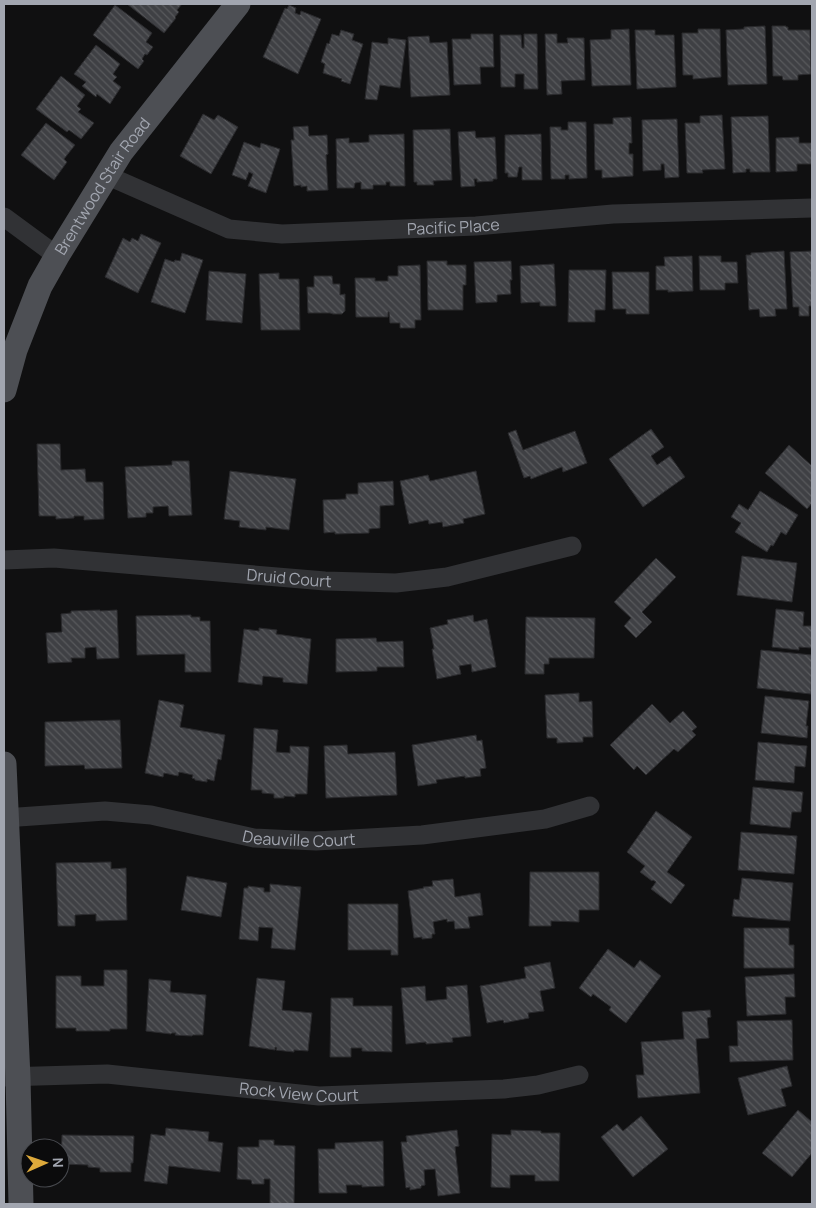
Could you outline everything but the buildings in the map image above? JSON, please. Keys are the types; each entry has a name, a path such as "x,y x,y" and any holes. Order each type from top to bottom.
{"main road":[{"name":"Brentwood Stair Road","path":"4,390 16,350 40,286 106,175 121,152 238,4"},
{"path":"4,764 11,1077 21,1204"}],"street":[{"name":"Pacific Place","path":"106,175 229,229 282,234 476,226 613,214 812,208"},
{"path":"4,217 57,256"},
{"name":"Druid Court","path":"4,560 54,558 325,581 396,583 447,577 572,546"},
{"name":"Deauville Court","path":"5,818 105,811 150,815 254,838 316,841 431,834 545,819 590,806"},
{"name":"Rock View Court","path":"11,1077 107,1074 319,1096 504,1089 538,1085 579,1075"}]}
